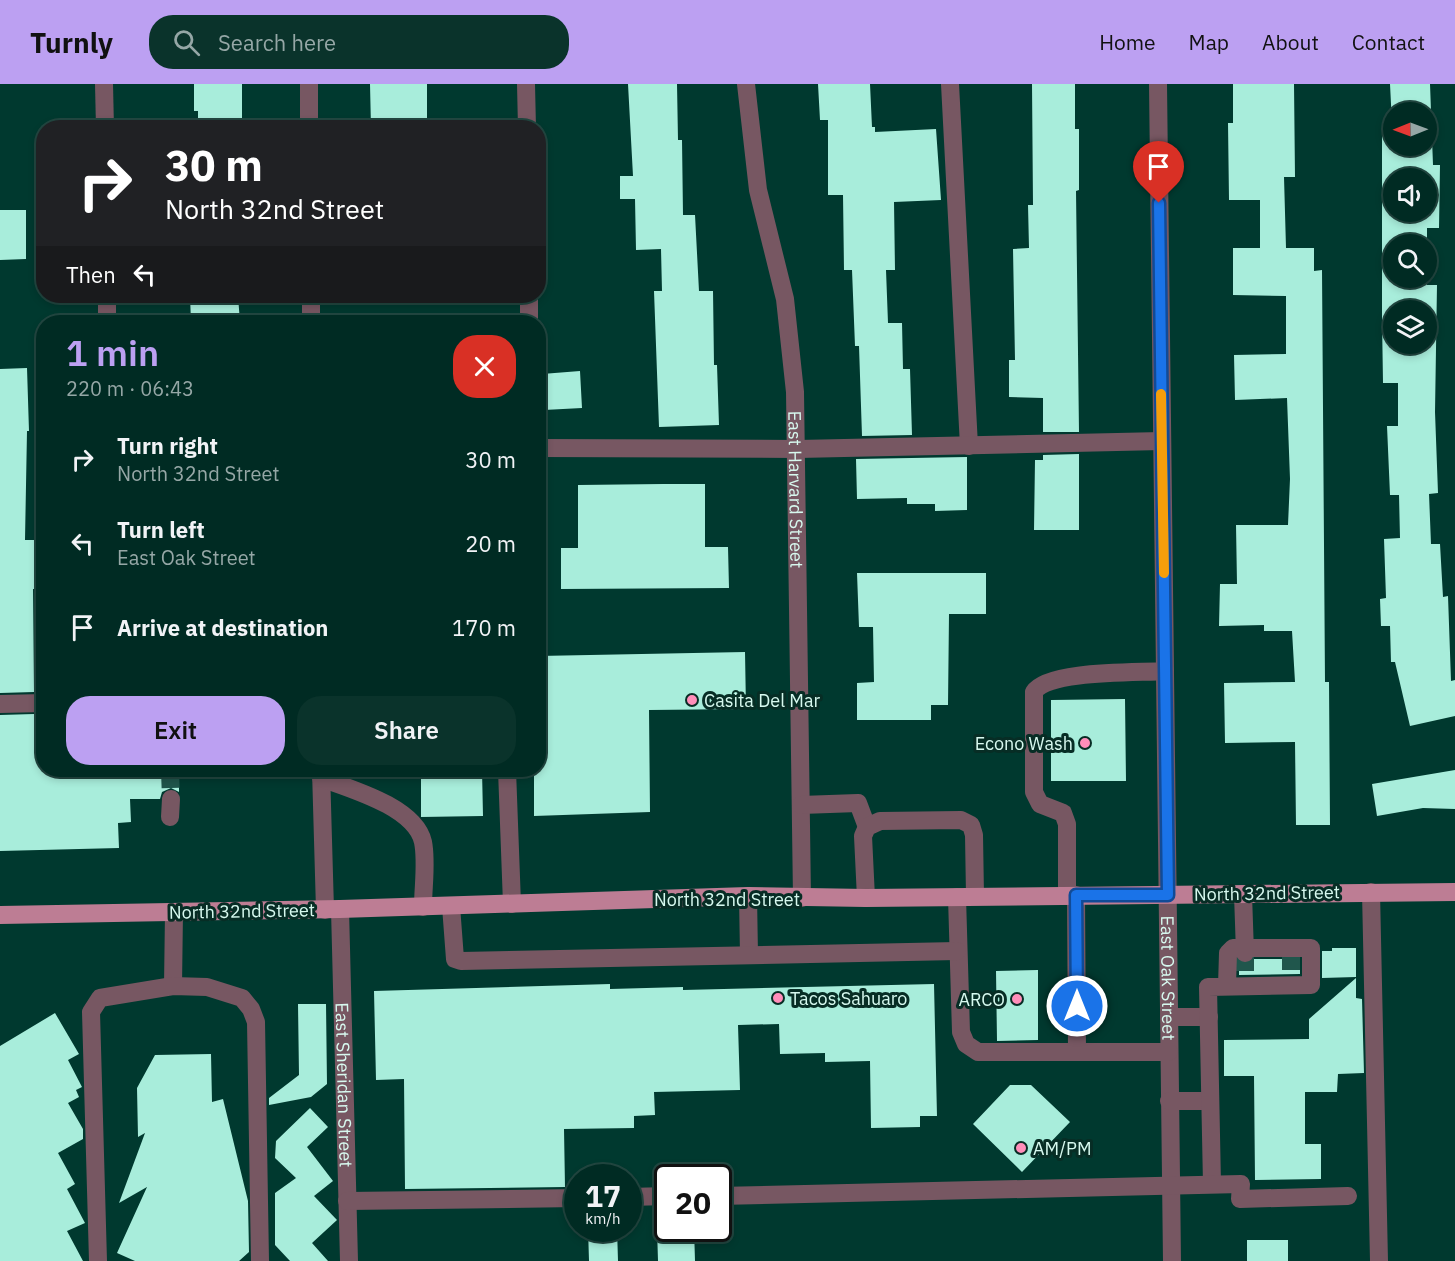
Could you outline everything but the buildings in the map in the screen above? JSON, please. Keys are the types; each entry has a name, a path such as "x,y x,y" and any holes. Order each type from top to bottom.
{"main road":[{"name":"North 32nd Street","path":"0,915 423,907 748,896 866,898 1455,892"}],"street":[{"path":"104,84 105,120"},
{"path":"309,84 309,120"},
{"path":"526,84 527,120"},
{"name":"East Harvard Street","path":"746,84 758,190 785,299 798,450 802,898"},
{"path":"950,84 969,446"},
{"name":"East Oak Street","path":"1158,84 1172,1261"},
{"path":"546,448 798,450 1162,441"},
{"path":"1077,1052 1072,895 1067,824 1063,813 1040,804 1034,792 1034,692 1038,685 1047,680 1072,676 1165,671"},
{"path":"0,704 36,703"},
{"name":"East Sheridan Street","path":"321,777 333,909 349,1261"},
{"path":"327,777 397,810 420,833 424,843 423,907"},
{"path":"507,777 512,904"},
{"path":"801,805 858,802 867,826 863,836 866,898"},
{"path":"867,826 880,821 961,820 970,825 974,835 975,896"},
{"path":"1371,892 1379,1261"},
{"path":"1243,894 1245,951"},
{"path":"748,896 749,956"},
{"path":"957,897 961,1032 966,1044 978,1052 1169,1052"},
{"path":"451,906 455,959 461,961 957,951"},
{"path":"173,986 174,912"},
{"path":"1212,1184 1208,987 1227,986 1246,983 1291,982 1311,985 1311,948 1290,945 1245,951 1233,948 1228,953 1227,986"},
{"path":"98,1261 91,1012 100,998 173,986 207,987 242,998 256,1022 260,1261"},
{"path":"1168,1017 1209,1017"},
{"path":"1169,1101 1210,1101"},
{"path":"732,1196 1241,1184 1240,1199 1348,1196"},
{"path":"347,1201 564,1198"}],"tunnel":[{"path":"170,777 171,799"},
{"path":"1291,952 1291,978"},
{"path":"1245,953 1245,980"}],"slow traffic":[{"path":"1161,394 1164,573"}],"place":[{"name":"Casita Del Mar","path":"692,700"},
{"name":"Econo Wash","path":"1085,743"},
{"name":"Tacos Sahuaro","path":"778,998"},
{"name":"ARCO","path":"1017,999"},
{"name":"AM/PM","path":"1021,1148"}],"route":[{"path":"1077,1006 1076,895 1168,895 1159,203"}]}
